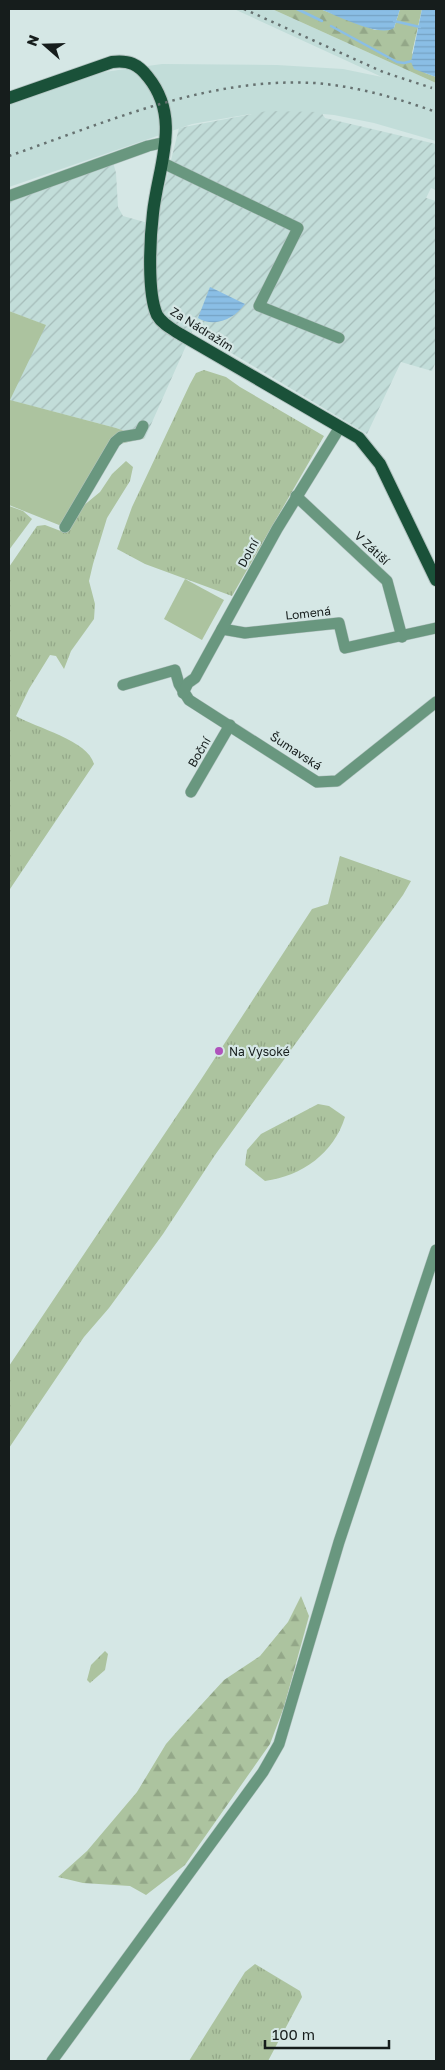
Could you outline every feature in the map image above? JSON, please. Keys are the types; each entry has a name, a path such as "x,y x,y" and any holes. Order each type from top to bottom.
{"main road":[{"name":"Za Nádražím","path":"9,98 118,62 134,63 146,74 161,98 166,121 166,142 153,212 150,268 155,307 162,322 359,438 380,464 436,580"}],"street":[{"path":"9,196 148,146 166,142"},
{"path":"163,163 298,228 259,306 339,338"},
{"path":"65,527 116,442 121,437 136,435 143,426"},
{"name":"Dolní","path":"183,693 188,683 195,678 296,496 340,427"},
{"name":"V Zátiší","path":"296,496 387,581 402,637"},
{"name":"Lomená","path":"222,629 245,633 339,623 345,648 436,628"},
{"path":"123,685 175,670 183,693"},
{"name":"Šumavská","path":"183,693 189,700 317,782 337,781 436,702"},
{"name":"Boční","path":"191,792 230,725"},
{"path":"52,2061 263,1772 279,1744 339,1542 436,1250"}],"shaded area":[{"path":"234,9 272,9 436,83 436,141 374,123 334,115 312,113 250,114 192,124 9,187 9,101 97,73 162,64 277,65 343,69 382,77"},
{"path":"267,111 321,112 325,118 436,144 436,190 431,188 426,198 436,201 436,361 432,371 401,362 367,434 193,330 145,438 116,428 9,400 45,325 9,311 9,199 113,162 116,173 118,207 123,216 155,225 179,128"}],"green space":[{"path":"272,9 320,9 375,30 394,28 400,9 422,9 412,53 425,73 436,77 436,83"},
{"path":"9,311 46,325 10,400 116,428 145,438 120,444 64,527 9,505"},
{"path":"204,370 226,377 324,436 232,596 145,564 117,549 132,507 190,384 196,373"},
{"path":"126,461 133,467 130,481 107,518 89,581 95,604 94,619 71,651 64,669 56,656 50,655 29,689 16,716 72,741 90,756 94,764 10,889 9,567 37,526 45,525 66,533 83,506 100,492 112,474"},
{"path":"9,506 23,511 32,519 9,550"},
{"path":"185,579 224,600 202,640 164,619"},
{"path":"340,856 411,881 403,895 215,1155 163,1234 109,1308 84,1337 9,1448 9,1366 202,1078 312,909 328,904"},
{"path":"318,1104 329,1106 345,1117 333,1141 315,1161 292,1174 265,1181 245,1165 247,1150 261,1134"},
{"path":"301,1596 309,1616 284,1707 270,1744 185,1865 146,1895 130,1886 83,1883 58,1877 87,1851 137,1792 166,1744 180,1728 224,1680 260,1656 288,1622"},
{"path":"105,1651 108,1654 105,1670 90,1683 87,1680 91,1665"},
{"path":"255,1964 300,1991 302,1997 268,2061 189,2061 245,1972"}],"water":[{"path":"320,9 400,9 394,28 379,30"},
{"path":"422,9 436,9 436,77 414,69 411,62"},
{"path":"210,287 245,304 230,318 217,322 204,321 198,318"}],"waterway":[{"path":"297,9 322,21"},
{"path":"394,21 420,27"},
{"path":"331,26 397,62 412,61"}],"railway":[{"path":"244,9 383,72 432,88"},
{"path":"9,156 158,104 235,87 274,83 314,83 345,87 391,97 436,112"}],"place":[{"name":"Na Vysoké","path":"219,1051"}]}
